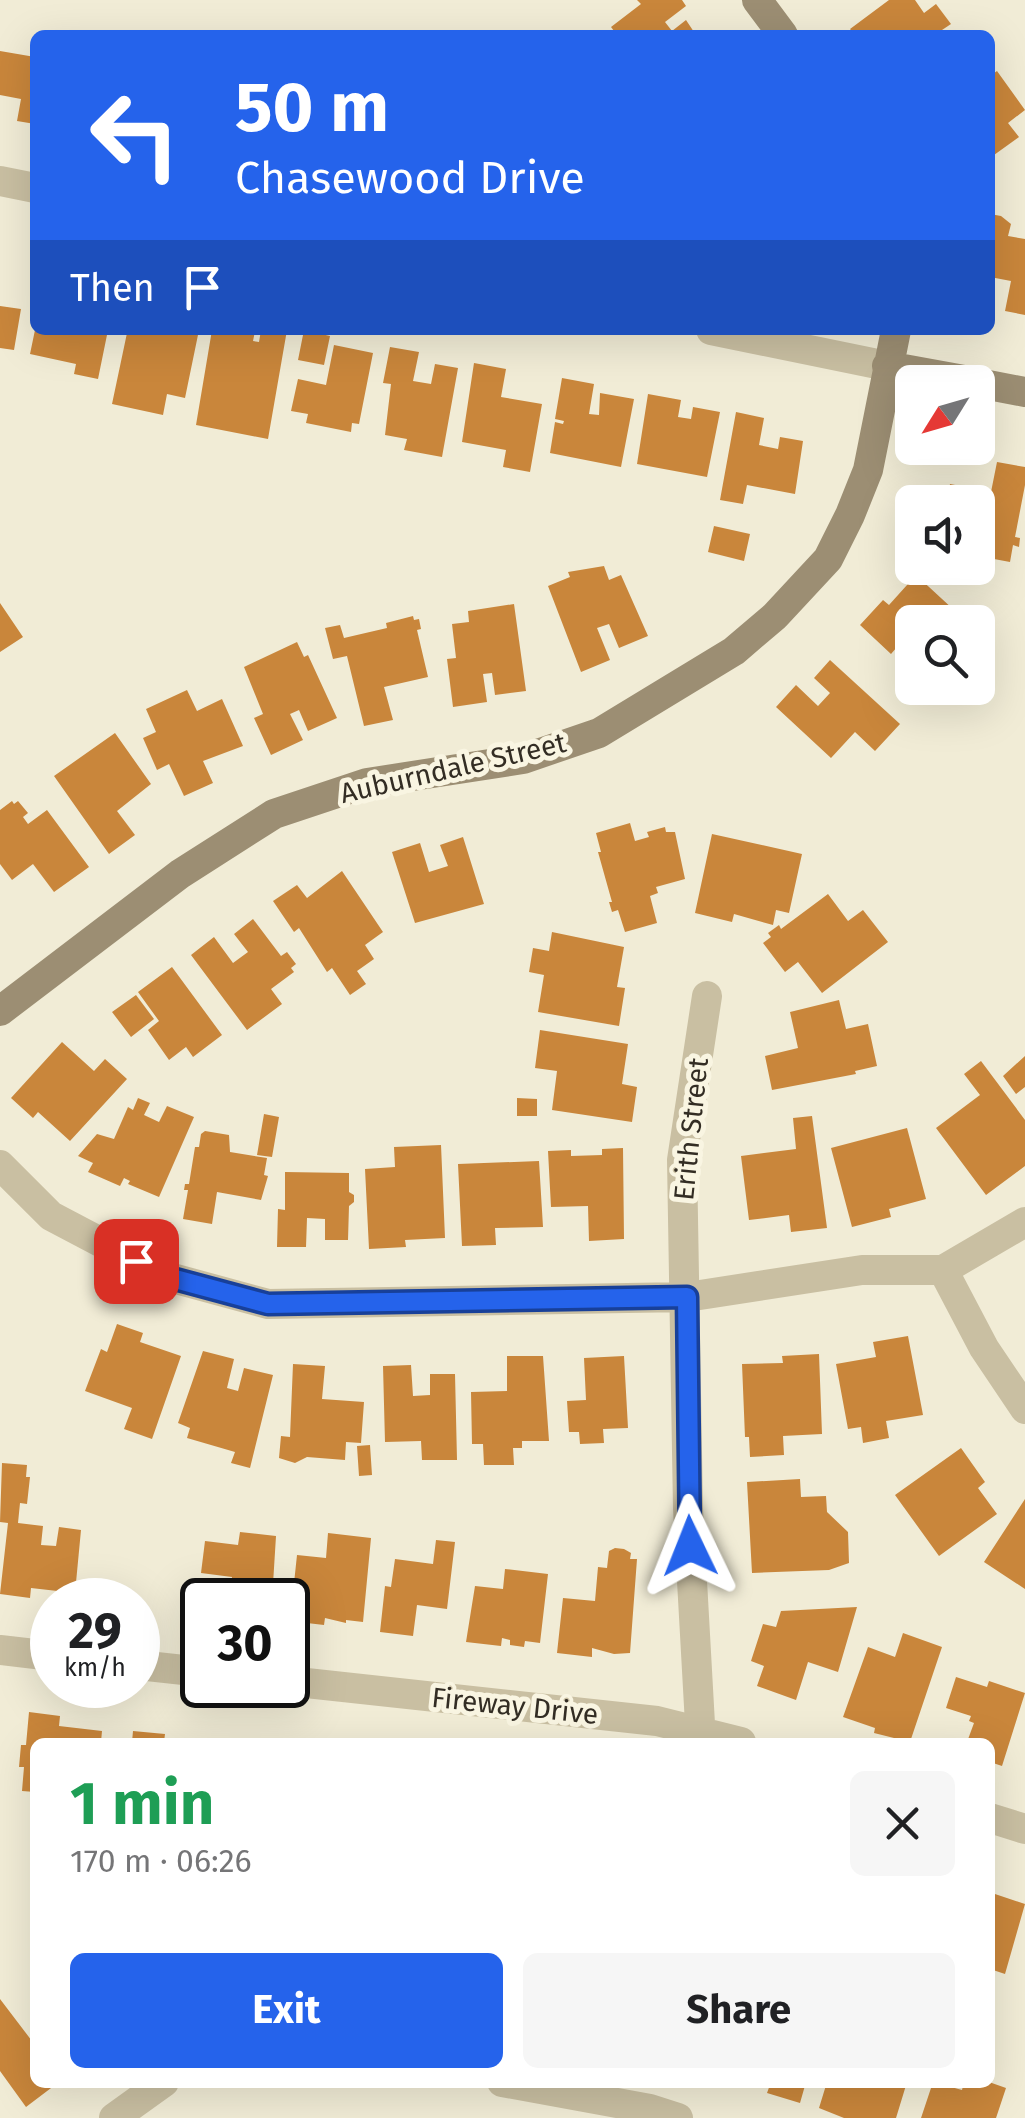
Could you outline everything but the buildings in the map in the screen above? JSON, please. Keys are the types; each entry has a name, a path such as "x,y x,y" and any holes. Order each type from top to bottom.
{"street":[{"path":"757,0 779,30"},
{"path":"0,182 30,187"},
{"path":"736,335 895,367"},
{"name":"Auburndale Street","path":"0,1012 180,874 274,814 367,784 523,758 599,733 734,650 775,616 828,559 868,470 895,335"},
{"path":"995,386 1025,392"},
{"name":"Erith Street","path":"700,1736 688,1509 682,1160 708,996"},
{"path":"0,1165 52,1216 164,1276 268,1304 687,1297 862,1270 943,1270 1025,1222"},
{"path":"943,1270 984,1348 1025,1409"},
{"path":"0,1650 30,1653"},
{"name":"Fireway Drive","path":"310,1683 657,1721 700,1736"},
{"path":"995,1820 1025,1829"},
{"path":"128,2114 157,2088"},
{"path":"548,2088 662,2103"}],"route":[{"path":"136,1261 164,1276 268,1304 687,1297 690,1546"}]}
